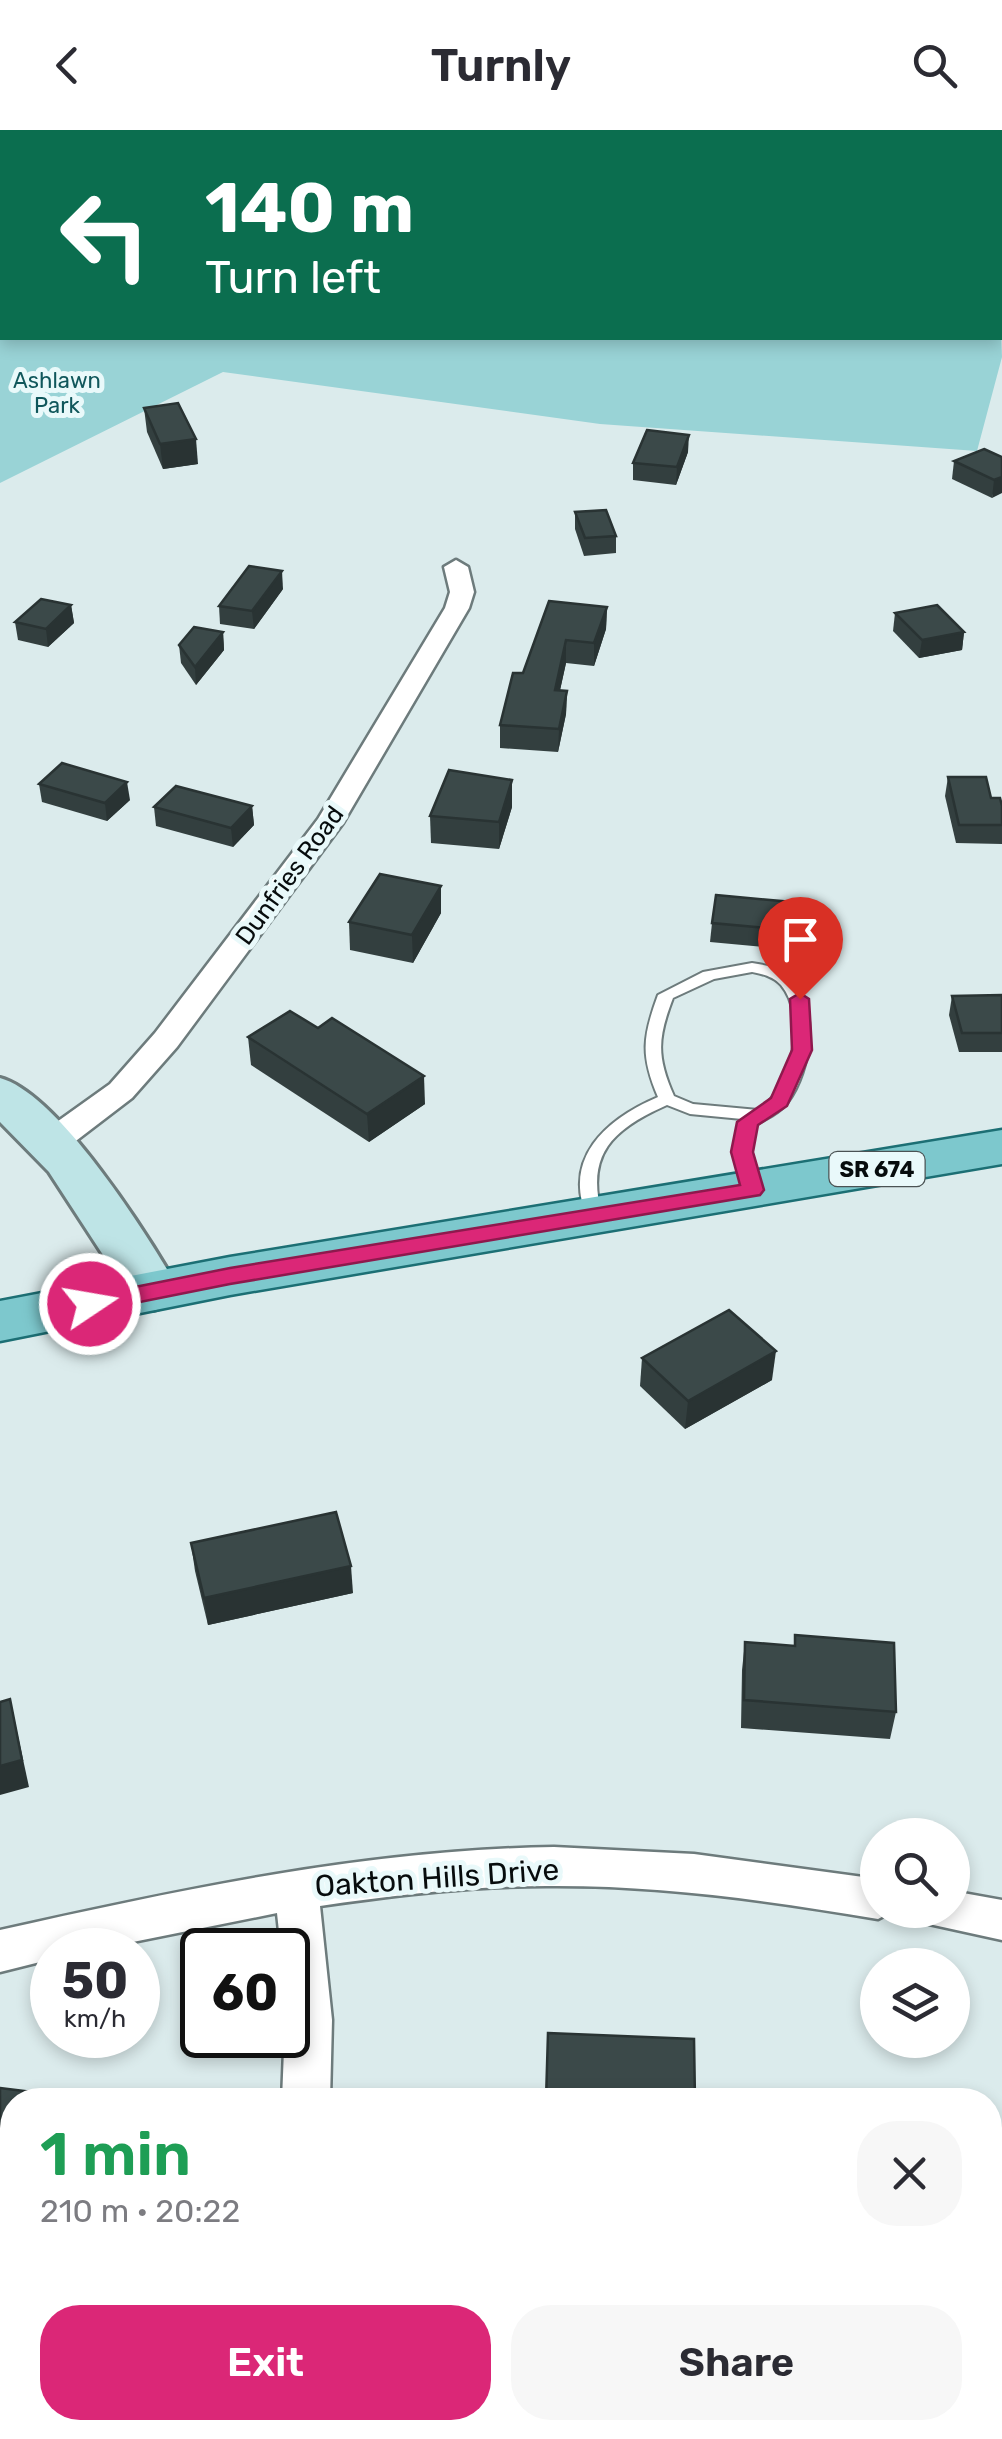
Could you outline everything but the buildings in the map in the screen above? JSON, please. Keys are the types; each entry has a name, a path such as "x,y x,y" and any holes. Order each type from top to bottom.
{"main road":[{"path":"0,1094 52,1142 154,1292"},
{"name":"SR 674","path":"0,1321 1002,1147"},
{"path":"873,1169 1002,1170"}],"street":[{"name":"Dunfries Road","path":"52,1142 121,1091 166,1040 329,823 457,608 462,592 456,567"},
{"name":"Oakton Hills Drive","path":"0,1951 221,1900 399,1875 512,1867 635,1868 766,1880 860,1895"},
{"path":"296,1889 309,1977 311,2062 308,2088"},
{"path":"970,1914 1002,1920"}],"lane":[{"path":"667,1099 657,1077 649,1041 666,995 703,974 752,966 784,976 800,999 802,1050 780,1102 748,1122 742,1152 753,1190"},
{"path":"594,1215 587,1183 604,1137 640,1110 667,1099 690,1108 759,1115"}],"green space":[{"name":"Ashlawn Park","path":"0,340 1001,340 1002,357 977,451 600,424 223,372 0,483"}],"route":[{"path":"90,1304 230,1276 753,1190 742,1152 748,1122 780,1102 802,1050 800,999"}]}
